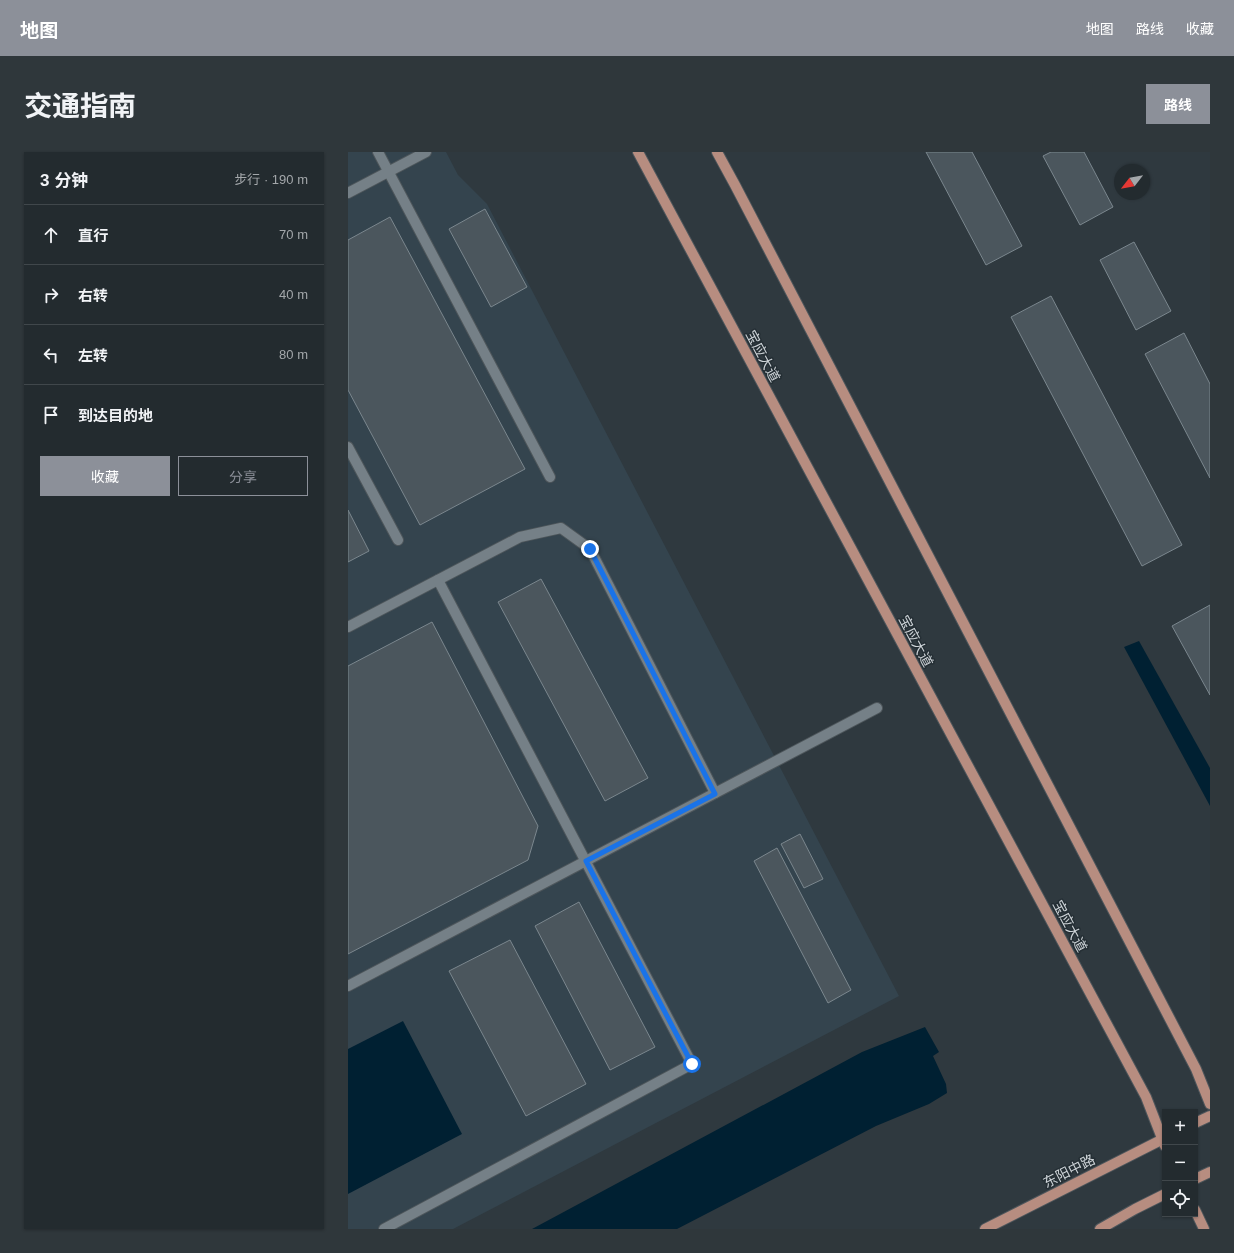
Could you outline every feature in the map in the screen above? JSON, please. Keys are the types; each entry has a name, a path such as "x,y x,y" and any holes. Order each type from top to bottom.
{"main road":[{"name":"宝应大道","path":"638,152 1146,1097 1162,1136"},
{"path":"717,152 1196,1069 1210,1104"},
{"path":"1198,1122 1210,1116"},
{"name":"东阳中路","path":"985,1229 1162,1142"},
{"path":"1198,1178 1210,1172"},
{"path":"1100,1229 1162,1196"},
{"path":"1198,1216 1204,1229"}],"lane":[{"path":"378,152 550,477"},
{"path":"348,193 426,152"},
{"path":"348,446 398,540"},
{"path":"348,627 520,537 561,528 590,549 715,794"},
{"path":"384,1229 692,1064 438,580"},
{"path":"348,986 877,708"}],"shaded area":[{"path":"348,152 446,152 458,175 487,204 899,996 453,1229 348,1229"}],"water":[{"path":"1139,641 1210,768 1210,806 1124,647"},
{"path":"403,1021 462,1134 348,1194 348,1049"},
{"path":"925,1027 939,1052 933,1056 946,1084 947,1093 929,1104 876,1126 677,1229 532,1229 862,1052"}],"building":[{"path":"926,152 972,152 1022,246 986,265"},
{"path":"1051,152 1084,152 1113,207 1080,225 1043,156"},
{"path":"485,209 527,287 491,307 449,229"},
{"path":"390,217 525,469 420,525 348,390 348,240"},
{"path":"1134,242 1171,311 1136,330 1100,260"},
{"path":"1051,296 1182,545 1142,566 1011,317"},
{"path":"1184,333 1210,384 1210,478 1145,354"},
{"path":"348,510 369,551 348,562"},
{"path":"541,579 648,778 605,801 498,602"},
{"path":"1210,605 1210,695 1172,626"},
{"path":"432,622 538,826 528,860 348,954 348,666"},
{"path":"800,834 823,879 804,888 781,844"},
{"path":"777,848 851,990 828,1003 754,861"},
{"path":"579,902 655,1047 610,1070 535,926"},
{"path":"510,940 586,1084 526,1116 449,971"}],"route":[{"path":"590,549 715,794 586,861 692,1064"}]}
